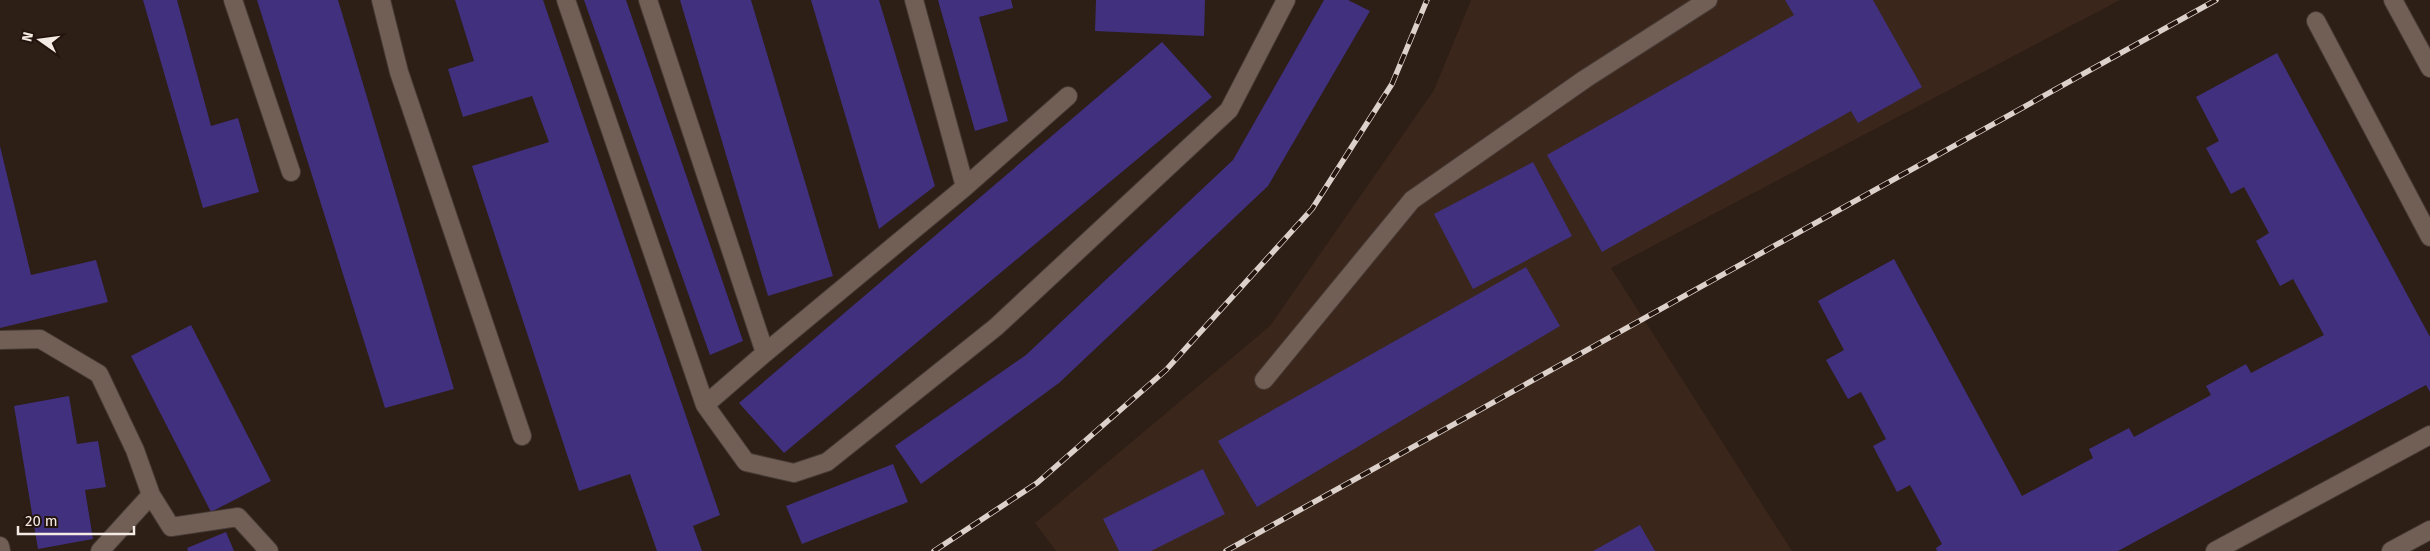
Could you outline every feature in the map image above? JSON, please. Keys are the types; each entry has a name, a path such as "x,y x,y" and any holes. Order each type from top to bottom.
{"lane":[{"path":"233,0 291,172"},
{"path":"381,0 399,72 522,436"},
{"path":"566,0 705,405 746,462 794,472 827,462 996,327 1229,110 1286,0"},
{"path":"648,0 766,353"},
{"path":"914,0 964,187"},
{"path":"1264,380 1412,200 1585,79 1708,0"},
{"path":"2393,0 2430,68"},
{"path":"2316,21 2430,237"},
{"path":"705,405 964,187 1068,96"},
{"path":"0,340 40,339 99,374 135,450 151,495 171,527 238,516 269,551"},
{"path":"2215,551 2430,435"},
{"path":"100,551 151,495"},
{"path":"2391,551 2430,530"},
{"path":"0,546 1,551"}],"shaded area":[{"path":"1471,0 2120,0 1611,268 1792,551 1056,551 1035,523 1270,326 1434,90"}],"building":[{"path":"143,0 177,0 211,126 238,118 259,192 203,208"},
{"path":"257,0 338,0 454,389 385,408"},
{"path":"455,0 543,0 720,515 693,526 702,551 657,551 630,474 579,491 472,166 549,142 532,96 463,117 448,69 474,61"},
{"path":"584,0 626,0 743,341 710,355"},
{"path":"680,0 751,0 833,276 768,296"},
{"path":"811,0 879,0 935,186 879,229"},
{"path":"938,0 1011,0 1013,8 979,17 1008,121 975,131"},
{"path":"1096,0 1205,0 1204,36 1095,31"},
{"path":"1324,0 1348,0 1370,11 1268,186 1059,383 921,484 895,446 1026,355 1233,160"},
{"path":"1785,0 1873,0 1922,87 1858,123 1851,111 1602,252 1547,155 1794,15"},
{"path":"1162,42 1212,97 784,453 739,403"},
{"path":"2277,53 2430,337 2430,392 2426,385 2118,551 1937,551 1936,548 1942,544 1910,485 1897,492 1873,446 1886,439 1861,392 1848,399 1826,360 1844,350 1818,301 1894,259 2022,496 2093,458 2089,449 2129,428 2134,437 2211,395 2206,386 2246,364 2251,373 2324,335 2293,279 2280,286 2256,241 2269,233 2244,187 2231,194 2206,148 2219,141 2196,97"},
{"path":"0,146 31,275 96,260 108,302 0,328"},
{"path":"1533,162 1572,236 1473,289 1434,214"},
{"path":"1526,267 1560,326 1257,507 1218,441"},
{"path":"191,325 271,481 211,512 131,356"},
{"path":"69,396 77,444 98,441 106,487 85,490 93,539 38,549 14,406"},
{"path":"893,464 908,502 802,544 786,506"},
{"path":"1203,469 1225,514 1151,551 1119,551 1103,519"},
{"path":"1640,525 1655,551 1593,551"},
{"path":"226,532 234,551 188,551 187,548"}],"railway":[{"path":"934,551 1037,483 1166,370 1312,209 1392,84 1427,0"},
{"path":"1226,551 2216,0"}]}
